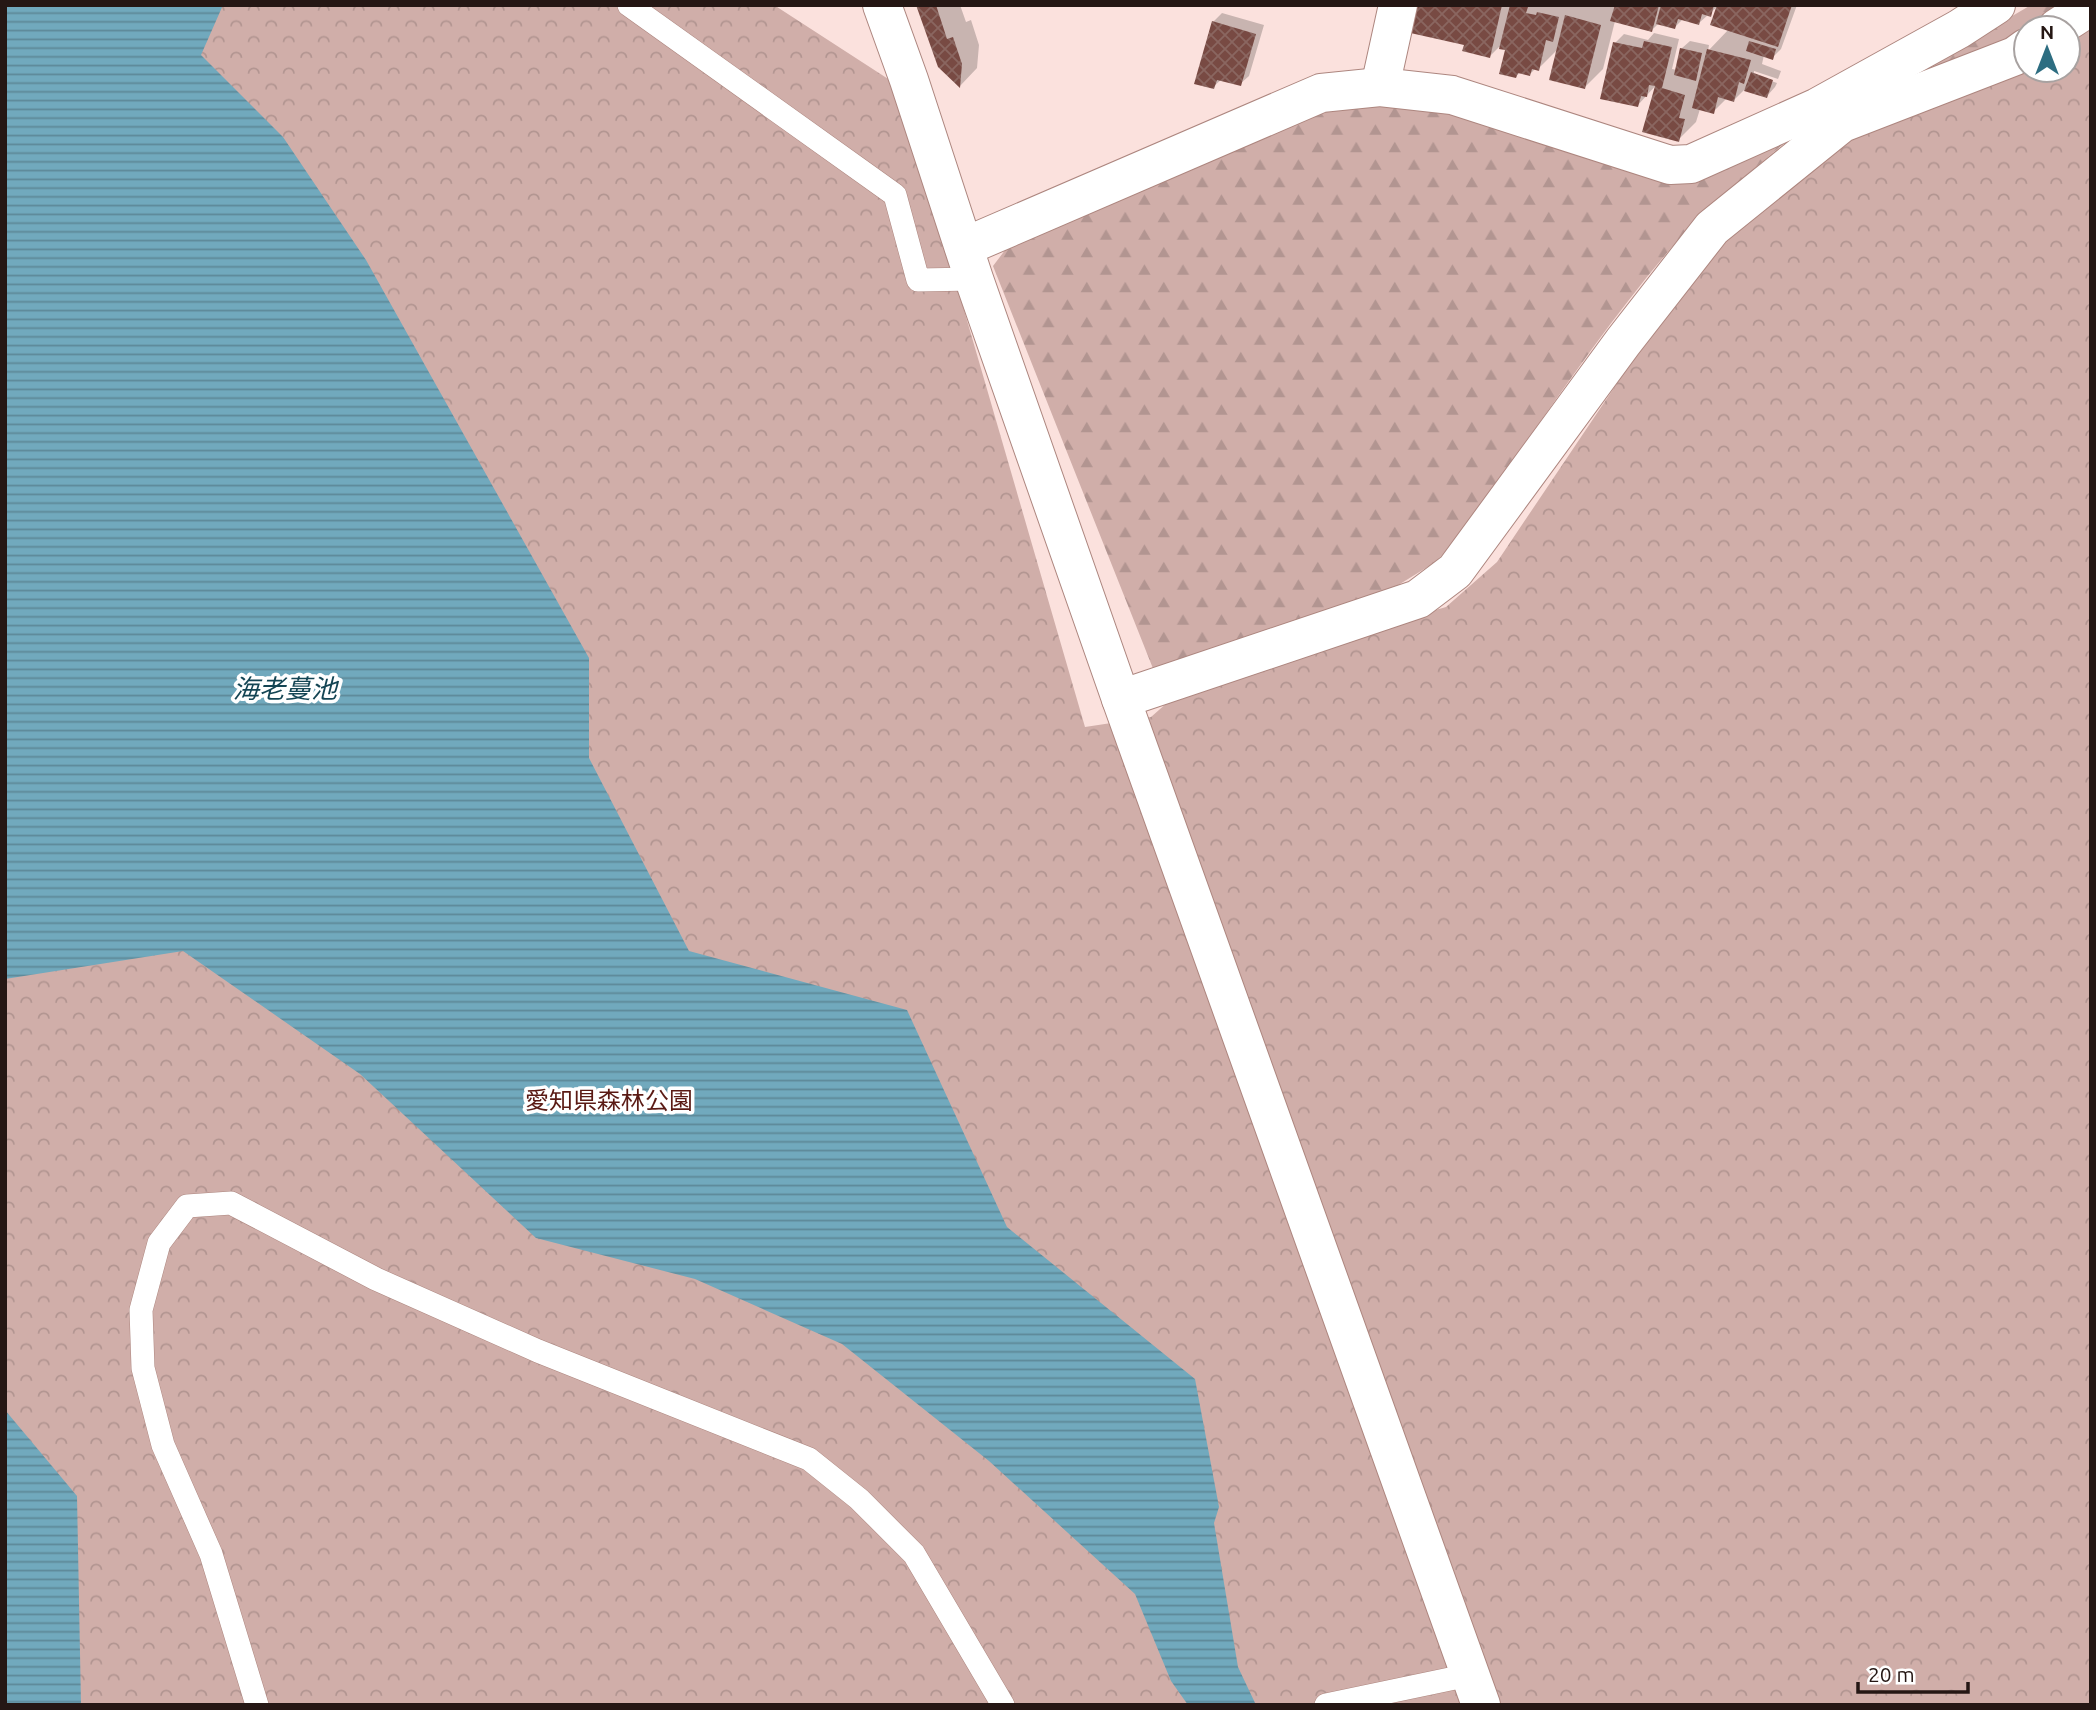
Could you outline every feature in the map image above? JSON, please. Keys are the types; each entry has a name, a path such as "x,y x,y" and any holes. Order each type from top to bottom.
{"street":[{"path":"882,5 1121,699 1475,1690"},
{"path":"1380,87 1398,5"},
{"path":"1121,699 1418,599 1455,571 1623,342 1712,228 1836,112 1996,5"},
{"path":"969,263 1321,93 1380,87 1451,95 1670,165 1691,164 1836,112 2012,57"}],"lane":[{"path":"629,5 895,195 918,280 969,263"},
{"path":"257,1705 211,1554 163,1445 144,1368 141,1310 148,1283 159,1243 187,1206 231,1203 376,1279 538,1350 809,1459 859,1499 914,1555 1003,1705"},
{"path":"1326,1705 1475,1690"}],"green space":[{"name":"愛知県森林公園","path":"5,5 774,5 899,86 1085,727 1151,717 1176,695 1259,662 1446,607 1497,562 1669,306 1733,232 1849,130 2012,75 2012,84 2082,84 2082,29 2091,24 2091,1705 5,1705"},
{"path":"2031,5 2071,5 2057,14 2016,14"},
{"path":"2012,16 2012,40 1969,59 1888,81 1973,39"},
{"path":"1400,97 1674,176 1789,139 1714,204 1672,247 1615,318 1456,542 1434,563 1374,600 1154,671 993,266 1012,241 1281,116"}],"water":[{"name":"海老蔓池","path":"5,5 223,5 201,55 283,137 366,260 589,658 589,758 689,951 907,1010 1007,1227 1195,1379 1219,1507 1214,1523 1238,1667 1256,1705 1188,1705 1171,1681 1135,1594 989,1461 842,1344 695,1279 536,1238 360,1074 183,951 5,979"},
{"path":"5,1410 77,1496 81,1705 5,1705"}],"building":[{"path":"916,5 936,5 947,39 953,37 962,64 960,88 938,67"},
{"path":"1412,5 1502,5 1490,58 1462,51 1464,45 1406,32"},
{"path":"1510,5 1528,7 1526,13 1536,15 1537,12 1559,17 1553,42 1546,40 1539,71 1532,69 1530,76 1518,73 1516,78 1499,74 1505,50 1499,49"},
{"path":"1615,5 1659,5 1652,32 1610,21"},
{"path":"1661,5 1714,5 1711,17 1702,14 1699,25 1678,19 1675,29 1656,24"},
{"path":"1717,5 1792,5 1778,47 1710,25"},
{"path":"1565,15 1601,25 1585,89 1549,80"},
{"path":"1212,21 1256,34 1241,86 1217,80 1214,89 1194,84"},
{"path":"1644,41 1672,47 1662,88 1685,95 1679,118 1685,119 1679,142 1642,132 1655,86 1649,85 1647,97 1641,96 1638,107 1600,99 1613,42 1642,48"},
{"path":"1749,41 1776,49 1773,60 1746,51"},
{"path":"1680,48 1702,53 1696,81 1674,75"},
{"path":"1707,49 1751,60 1744,84 1739,82 1734,102 1718,97 1714,114 1692,108"},
{"path":"1751,72 1773,80 1767,98 1744,91"}]}
